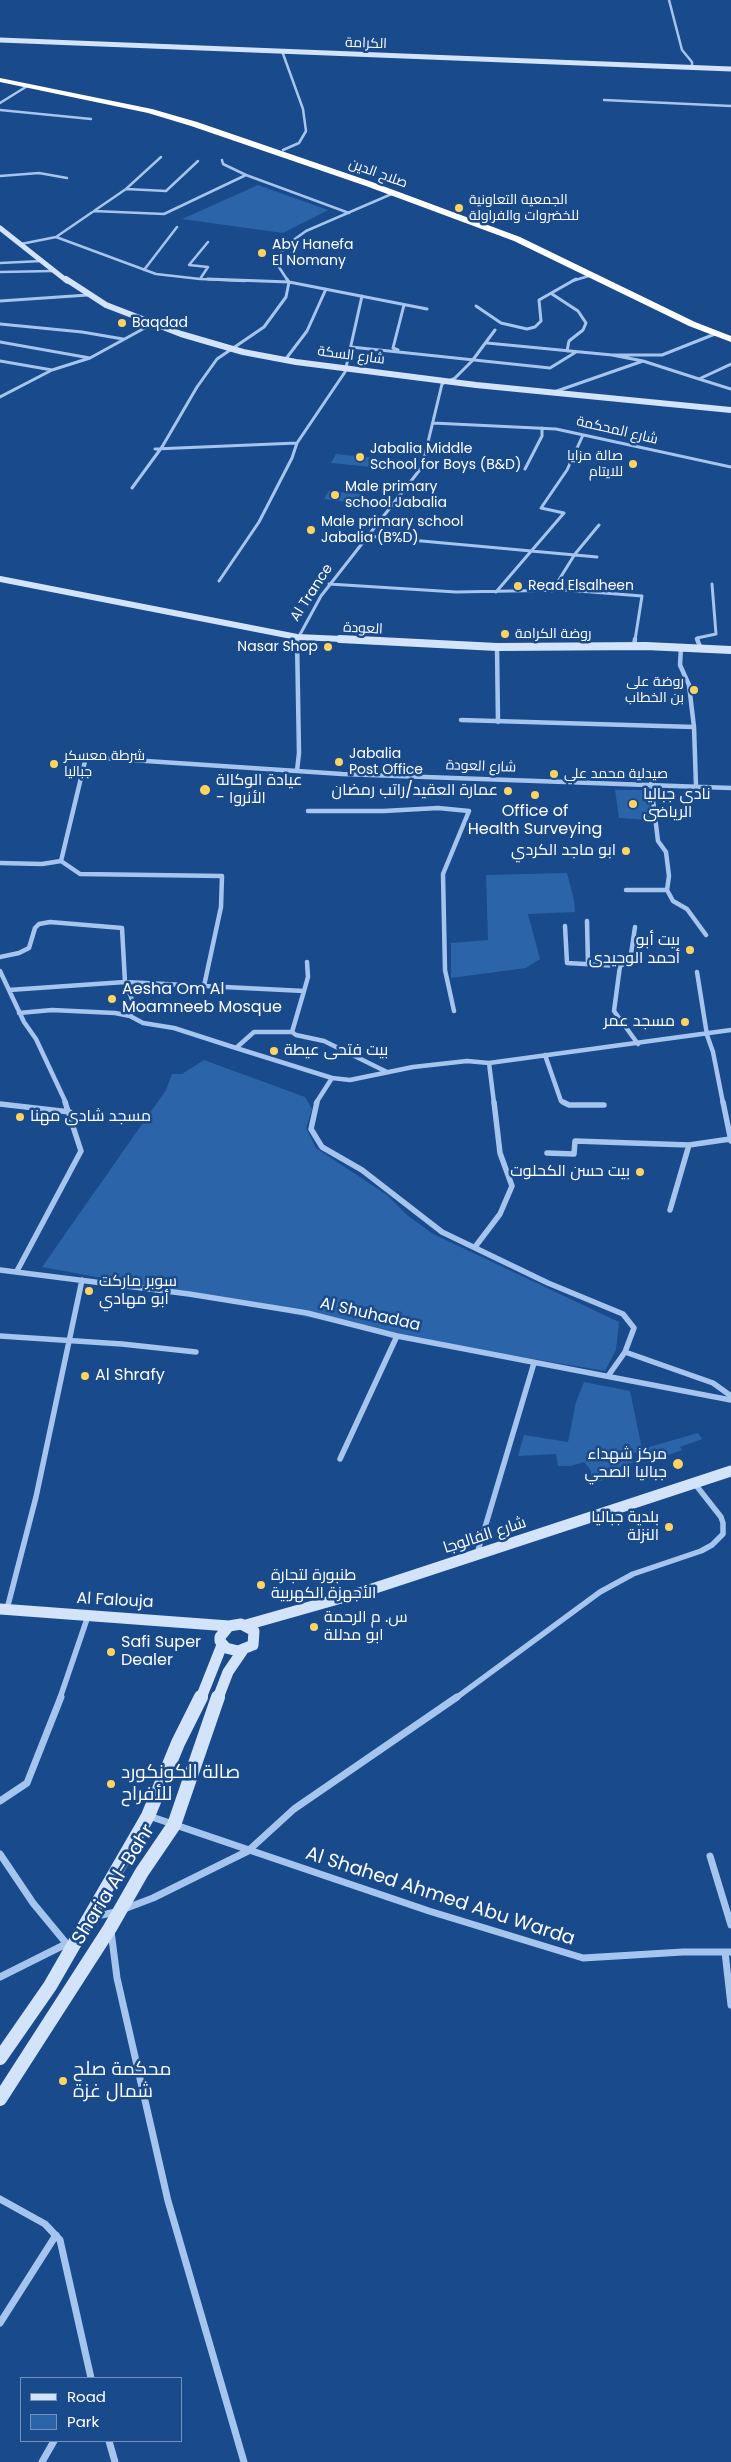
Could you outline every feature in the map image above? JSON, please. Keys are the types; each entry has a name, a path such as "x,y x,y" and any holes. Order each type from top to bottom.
{"highway":[{"name":"صلاح الدين","path":"0,78 137,104 192,119 283,150 523,235 556,249 688,317 731,334"},
{"name":"صلاح الدين","path":"0,78 106,100 194,124 394,193 517,239 716,334 731,339"}],"main road":[{"name":"الكرامة","path":"0,40 731,69"},
{"name":"شارع السكة","path":"0,228 42,262 88,295 152,324 232,349 286,360 445,381 731,410"},
{"name":"العودة","path":"0,579 297,638 497,647 634,646 731,650"},
{"name":"شارع الفالوجا","path":"246,1625 366,1591 477,1556 731,1471"},
{"name":"Al Falouja","path":"3,1609 229,1626"},
{"path":"246,1625 254,1632 255,1640 253,1645 244,1650 232,1650 222,1645 220,1641 221,1632 229,1626 246,1625"},
{"name":"Sharia Al-Bahr","path":"0,2058 50,1986 68,1946 90,1918 148,1816 178,1743 209,1681 222,1645"},
{"name":"Sharia Al-Bahr","path":"0,2099 110,1928 142,1872 174,1825 202,1739 225,1681 237,1656 244,1650"}],"street":[{"path":"669,0 682,50 692,62 692,67"},
{"path":"282,51 303,109 306,131 299,143 283,150"},
{"path":"0,103 15,92 30,85"},
{"path":"604,100 731,106"},
{"path":"0,110 92,119"},
{"path":"21,244 56,237 126,189 161,157"},
{"path":"222,160 223,164 246,175 350,213"},
{"path":"126,189 166,191 198,161"},
{"path":"0,176 39,174 67,178"},
{"path":"94,211 164,214 246,175"},
{"path":"132,488 162,447 217,359 264,327 286,297 289,282 277,264 281,253 288,244 306,231 394,193"},
{"path":"144,270 177,227"},
{"path":"56,237 144,270 176,277 289,282 427,309"},
{"path":"200,279 208,267 190,265 208,242"},
{"path":"0,263 42,262"},
{"path":"0,272 53,270"},
{"path":"476,306 501,323 527,330 535,327 541,321 540,300 573,280 593,275"},
{"path":"286,360 307,331 326,289"},
{"path":"552,294 578,311 586,323 583,330 569,341 567,351"},
{"path":"0,300 88,295"},
{"path":"218,581 259,522 292,458 297,443 345,372 362,296"},
{"path":"404,305 393,348 406,353"},
{"path":"0,324 82,332 124,340"},
{"path":"0,397 52,370 90,358 152,324"},
{"path":"445,381 455,378 472,361 495,330"},
{"path":"487,343 576,352 662,355 716,334"},
{"path":"0,342 90,358"},
{"path":"351,347 550,368 576,352"},
{"path":"612,354 643,361 731,389"},
{"path":"0,361 52,370"},
{"path":"554,392 643,361"},
{"path":"699,379 731,364"},
{"name":"Al Trance","path":"297,638 312,608 329,584 422,467 442,384 445,381"},
{"name":"شارع المحكمة","path":"433,423 542,428 731,467"},
{"path":"525,469 542,436 542,428"},
{"path":"496,592 564,513 541,508 567,470 583,435"},
{"path":"155,449 162,447 297,443"},
{"path":"552,591 575,554 599,525"},
{"path":"366,536 597,557"},
{"path":"329,584 456,592 552,591 622,593 642,596 634,646"},
{"path":"701,649 697,638 716,634 712,584"},
{"path":"297,638 299,753 297,771"},
{"path":"497,647 498,722"},
{"path":"681,647 680,664 689,685 694,727 696,786"},
{"path":"461,720 694,727"},
{"name":"شارع العودة","path":"61,861 86,757 297,771 731,788"},
{"path":"651,784 658,841 666,852 670,876 667,890 673,901 687,908 706,935"},
{"path":"308,811 384,811 438,808 469,811 442,874 445,970 454,1011"},
{"path":"0,863 42,864 61,861 80,874 222,876 221,907 214,950 204,986"},
{"path":"626,890 667,890"},
{"path":"587,921 588,964"},
{"path":"0,957 19,953 28,948 35,928 39,924 50,922 117,926 124,930 125,982 135,1007 130,1016"},
{"path":"565,926 567,963 620,966 630,961 635,927"},
{"path":"292,1032 308,977 307,962"},
{"path":"620,966 614,1011 638,1044"},
{"path":"0,970 19,1013 36,1039 70,1112 81,1151 17,1271"},
{"path":"546,1153 574,1154 575,1142 689,1145 699,1142 731,1140 713,1052 707,1035 697,972"},
{"path":"9,990 125,982 304,991"},
{"path":"19,1013 52,1010 115,1013 130,1016 143,1023 174,1028 332,1078 350,1080 388,1072 462,1061 489,1063 707,1035 731,1030"},
{"path":"236,1048 254,1032 292,1032 296,1035 324,1041 388,1072"},
{"path":"545,1055 561,1101 569,1105 604,1106"},
{"path":"475,1247 500,1214 512,1186 500,1154 489,1063"},
{"path":"332,1078 316,1103 311,1129 322,1147 362,1170 442,1232 548,1283 622,1314 634,1328 625,1352 608,1376"},
{"path":"0,1104 70,1112"},
{"path":"670,1210 689,1145"},
{"name":"Al Shuhadaa","path":"0,1270 307,1313 397,1336 731,1400"},
{"path":"3,1609 36,1497 67,1340 82,1280"},
{"path":"0,1336 196,1352"},
{"path":"340,1459 397,1336"},
{"path":"625,1352 713,1383 731,1396"},
{"path":"477,1556 534,1363"},
{"path":"90,1918 121,1910 153,1898 248,1851 294,1809 486,1678 600,1592 633,1574 701,1551 712,1544 723,1534 723,1523 721,1517 695,1484"},
{"path":"0,1801 27,1783 51,1725 88,1616"},
{"name":"Al Shahed Ahmed Abu Warda","path":"148,1816 429,1911 583,1958 728,1952"},
{"path":"0,1854 33,1903 68,1946 0,1977"},
{"path":"710,1856 731,1925"},
{"path":"110,1928 117,1978 122,1993 168,2200 244,2462"},
{"path":"728,1952 731,2005"},
{"path":"0,2199 46,2224 60,2240 91,2377"},
{"path":"0,2323 56,2235"},
{"path":"42,2462 53,2442"},
{"path":"109,2442 115,2462"}],"green space":[{"path":"258,185 328,210 283,233 182,219"},
{"path":"336,454 376,458 371,467 331,463"},
{"path":"329,491 361,494 356,503 324,499"},
{"name":"نادى جباليا الرياضى","path":"615,790 647,790 652,820 619,818"},
{"path":"567,873 575,912 528,914 540,959 526,968 451,978 451,943 488,940 486,875"},
{"path":"204,1060 305,1097 312,1109 306,1128 316,1148 387,1195 407,1215 433,1234 619,1322 616,1350 605,1371 397,1336 245,1304 42,1267 166,1090 172,1074 182,1074"},
{"path":"584,1382 630,1391 642,1449 698,1433 702,1439 680,1447 682,1450 655,1460 644,1459 638,1452 629,1454 634,1462 620,1467 621,1470 617,1475 592,1484 591,1471 584,1462 571,1466 558,1466 556,1454 518,1456 524,1435 568,1442 576,1402"}],"place":[{"name":"الجمعية التعاونية للخضروات والفراولة","path":"459,208"},
{"name":"Aby Hanefa El Nomany","path":"262,253"},
{"name":"Baqdad","path":"122,323"},
{"name":"Jabalia Middle School for Boys (B&D)","path":"360,457"},
{"name":"صالة مزايا للايتام","path":"633,464"},
{"name":"Male primary school Jabalia","path":"335,495"},
{"name":"Male primary school Jabalia (B%D)","path":"311,530"},
{"name":"Read Elsalheen","path":"518,586"},
{"name":"روضة الكرامة","path":"505,634"},
{"name":"Nasar Shop","path":"328,647"},
{"name":"روضة على بن الخطاب","path":"694,690"},
{"name":"Jabalia Post Office","path":"339,762"},
{"name":"شرطة معسكر جباليا","path":"54,764"},
{"name":"صيدلية محمد علي","path":"554,774"},
{"name":"عيادة الوكالة - الأنروا","path":"205,790"},
{"name":"عمارة العقيد/راتب رمضان","path":"508,791"},
{"name":"Office of Health Surveying","path":"535,795"},
{"name":"نادى جباليا الرياضى","path":"633,804"},
{"name":"ابو ماجد الكردي","path":"626,851"},
{"name":"بيت أبو أحمد الوحيدى","path":"690,950"},
{"name":"Aesha Om Al Moamneeb Mosque","path":"112,999"},
{"name":"مسجد عمر","path":"685,1022"},
{"name":"بيت فتحى عيطة","path":"274,1051"},
{"name":"مسجد شادى مهنا","path":"20,1117"},
{"name":"بيت حسن الكحلوت","path":"640,1172"},
{"name":"سوبر ماركت أبو مهادي","path":"89,1291"},
{"name":"Al Shrafy","path":"85,1376"},
{"name":"مركز شهداء جباليا الصحي","path":"678,1464"},
{"name":"بلدية جباليا النزلة","path":"669,1527"},
{"name":"طنبورة لتجارة الأجهزة الكهربية","path":"261,1585"},
{"name":"س. م الرحمة ابو مدللة","path":"314,1627"},
{"name":"Safi Super Dealer","path":"111,1652"},
{"name":"صالة الكونكورد للأفراح","path":"111,1784"},
{"name":"محكمة صلح شمال غزة","path":"63,2081"}]}
